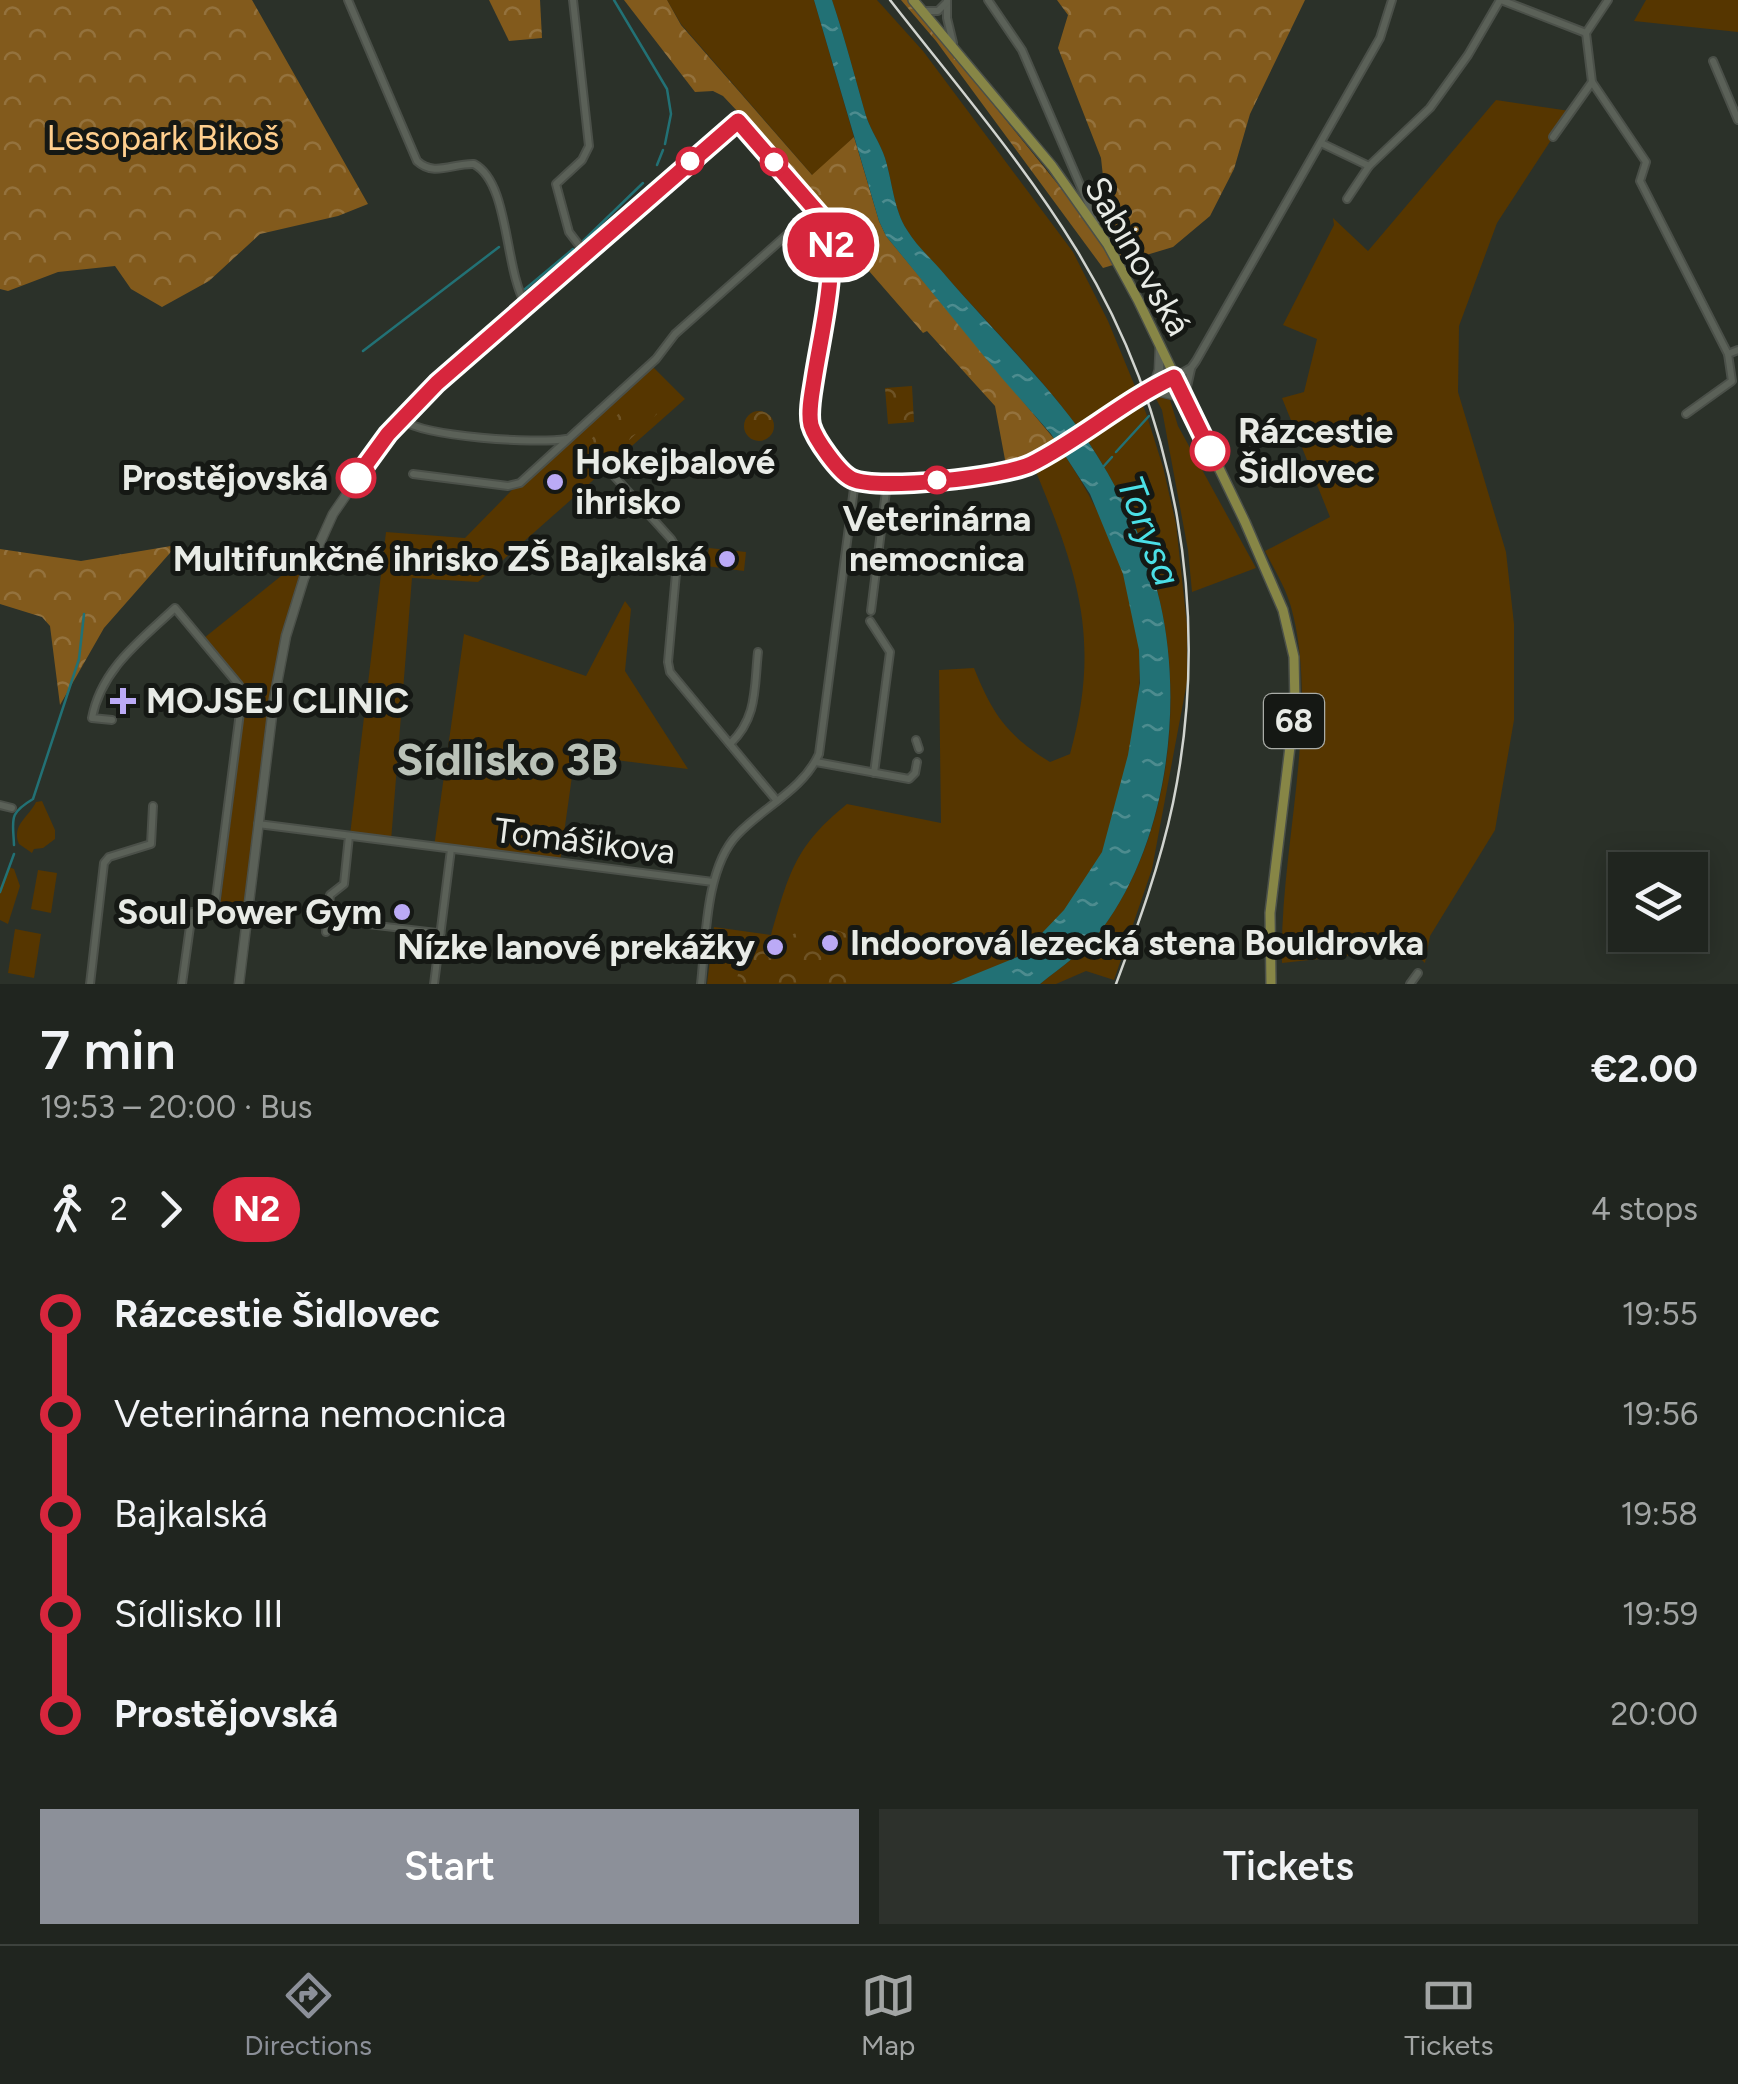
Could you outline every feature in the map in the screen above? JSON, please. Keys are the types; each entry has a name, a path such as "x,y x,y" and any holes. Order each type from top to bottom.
{"main road":[{"name":"Sabinovská","path":"917,3 1063,180 1100,233 1160,346 1274,586 1292,648 1294,713 1270,913 1271,984"}],"street":[{"path":"348,0 418,161 425,168 436,170 474,164 486,174 503,224 517,292 526,305"},
{"path":"573,0 589,146 582,160 556,184 568,232 585,253"},
{"path":"917,3 932,13 947,0"},
{"path":"947,0 946,18 956,51"},
{"path":"988,0 1022,50 1100,233"},
{"path":"1152,390 1185,398 1191,368 1380,38 1392,0"},
{"path":"1347,199 1370,166 1430,108 1468,55 1500,0 1586,32"},
{"path":"1608,0 1586,32 1592,82 1646,162 1640,181 1728,354 1732,382 1686,414"},
{"path":"1713,61 1738,120"},
{"path":"1553,136 1592,82"},
{"path":"238,984 286,636 304,578 333,514 372,454 437,383 738,121 826,222 831,238 811,425 834,463 855,481 992,477 1028,465 1191,368"},
{"path":"1321,143 1370,166"},
{"path":"413,474 508,486 520,483 656,360 674,334 816,209"},
{"path":"1152,390 1159,370 1160,346"},
{"path":"1728,354 1738,350"},
{"path":"401,419 414,427 544,443 567,439"},
{"path":"544,443 547,458"},
{"path":"606,468 671,539 678,552 670,672 777,801"},
{"path":"701,984 714,882 722,856 736,836 811,771 822,743 855,481"},
{"path":"871,612 887,482"},
{"path":"112,720 92,718 95,703 114,666 175,608 239,685 242,697 217,915"},
{"path":"870,621 890,652 874,773"},
{"path":"730,744 750,718 758,652"},
{"path":"916,740 919,749"},
{"path":"816,762 909,779 917,762"},
{"path":"0,805 12,808"},
{"path":"90,984 104,863 108,857 151,844 153,806"},
{"name":"Tomášikova","path":"258,824 714,882"},
{"path":"326,932 330,895 344,884 349,836"},
{"name":"Tomášikova","path":"434,984 451,849"},
{"path":"182,984 192,912 246,918"},
{"path":"232,917 244,933"},
{"path":"364,924 440,933"},
{"path":"1410,984 1418,973"}],"green space":[{"name":"Lesopark Bikoš","path":"0,0 252,0 368,204 338,216 260,234 209,281 162,307 131,289 115,266 58,272 8,291 0,289"},
{"path":"489,0 540,0 542,38 509,41"},
{"path":"624,0 667,0 681,25 812,175 854,137 886,236 1055,440 1006,465 995,406 927,331 923,333 869,271 860,251 723,96 713,91 695,92"},
{"path":"667,0 814,0 854,137 813,176 681,24"},
{"path":"832,0 877,0 923,51 1073,252 1108,321 1146,413 1163,467 1176,524 1187,625 1187,682 1152,869 1114,980 1086,971 1056,984 1040,984 1102,929 1124,894 1156,814 1170,728 1170,685 1167,643 1154,580 1130,516 1085,437 1037,377 911,237 896,205 885,158 866,116"},
{"path":"901,0 909,0 1111,250 1101,158 1058,48 1068,15 1057,0 1305,0 1250,114 1234,169 1210,216 1173,247 1103,268 936,41"},
{"path":"1646,0 1738,0 1738,32 1634,21"},
{"path":"1496,100 1570,111 1497,223 1459,326 1458,392 1506,552 1514,624 1514,720 1495,830 1430,936 1425,963 1411,949 1282,963 1302,692 1291,607 1265,551 1330,517 1282,398 1304,392 1317,339 1283,325 1334,225 1333,218 1368,251"},
{"path":"649,363 685,399 478,582 412,578 391,841 350,835 386,532 465,538"},
{"path":"912,386 914,422 888,424 885,388"},
{"path":"639,395 657,414 608,460 599,452 588,462 578,451"},
{"path":"1154,395 1170,400 1178,426 1256,568 1192,592 1162,410"},
{"path":"759,411 770,415 774,426 770,437 759,441 748,437 744,426 748,415"},
{"path":"1064,454 1114,547 1130,597 1140,672 1124,779 1103,850 1083,887 1055,923 1022,953 1004,965 949,984 707,984 714,927 771,935 796,862 816,833 847,804 941,823 939,670 974,668 995,711 1023,743 1050,762 1070,754 1084,677 1081,610 1064,544 1036,472"},
{"path":"177,545 104,628 60,705 50,626 42,617 0,604 0,549 81,561"},
{"name":"Multifunkčné ihrisko ZŠ Bajkalská","path":"709,548 746,552 744,571 706,566"},
{"path":"291,568 308,572 278,652 248,916 219,914 246,697 204,638"},
{"path":"625,601 631,609 625,671 688,769 575,755 560,862 434,847 464,634 586,676"},
{"path":"42,801 55,839 32,853 19,844 17,832 36,802"},
{"path":"9,867 14,869 20,886 8,924 0,920 0,887"},
{"path":"38,870 57,873 51,913 31,909"},
{"path":"15,929 41,934 34,978 8,973"},
{"path":"827,929 849,935 861,946 864,963 859,984 735,984 747,960 771,943 800,932"}],"water":[{"path":"814,0 832,0 866,116 885,158 896,205 907,230 1085,437 1130,516 1160,602 1170,684 1169,728 1155,814 1142,856 1102,929 1040,984 951,984 1020,956 1064,910 1102,852 1128,755 1140,683 1139,650 1123,574 1090,494 1051,434 886,236"}],"waterway":[{"path":"614,0 667,89 671,114 665,144"},
{"path":"657,165 663,150"},
{"path":"583,241 643,183"},
{"path":"363,351 499,247"},
{"path":"524,290 573,249"},
{"path":"1116,452 1149,416"},
{"path":"1103,467 1112,457"},
{"path":"14,845 14,818 33,799 79,659 84,614"},
{"path":"0,892 14,854"}],"railway":[{"path":"890,0 1010,153 1076,249 1111,312 1139,378 1161,447 1177,517 1186,588 1184,732 1162,849 1116,984"}],"bus line":[{"name":"N2","path":"356,478 388,434 437,383 738,121 826,222 831,238 811,425 846,476 855,481 893,482 992,477 1011,472 1174,377 1210,451"}],"place":[{"name":"Rázcestie Šidlovec","path":"1210,451"},
{"name":"Prostějovská","path":"356,478"},
{"name":"Veterinárna nemocnica","path":"937,480"},
{"name":"Hokejbalové ihrisko","path":"555,482"},
{"name":"Multifunkčné ihrisko ZŠ Bajkalská","path":"727,559"},
{"name":"MOJSEJ CLINIC","path":"123,701"},
{"name":"Soul Power Gym","path":"402,912"},
{"name":"Indoorová lezecká stena Bouldrovka","path":"830,943"},
{"name":"Nízke lanové prekážky","path":"775,947"}],"district":[{"name":"Sídlisko 3B","path":"507,759"}],"water label":[{"name":"Torysa","path":"1149,531"}]}
